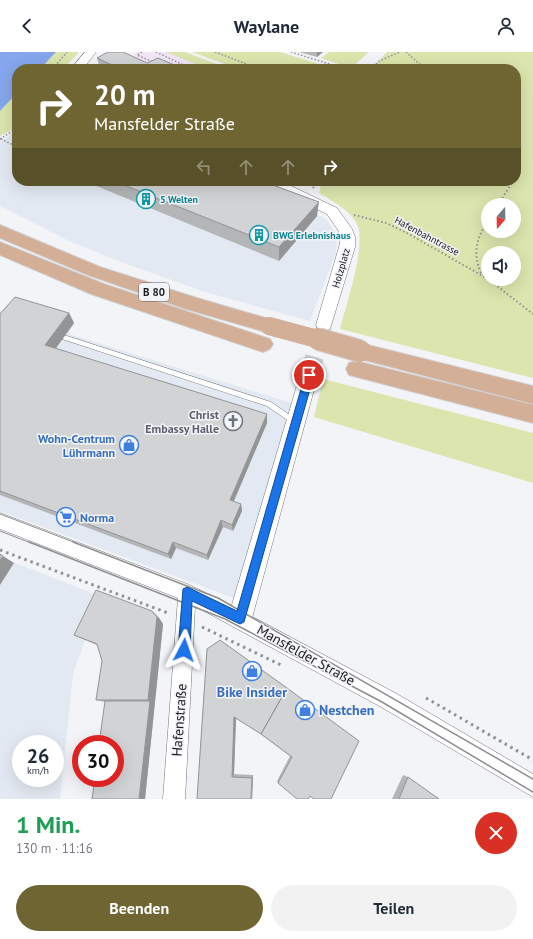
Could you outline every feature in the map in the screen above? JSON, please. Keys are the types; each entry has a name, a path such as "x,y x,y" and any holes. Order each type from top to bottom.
{"main road":[{"path":"0,219 42,250"},
{"name":"B 80","path":"0,231 94,271 159,293 266,335"},
{"name":"B 80","path":"0,248 28,262 168,314 266,335 531,404"},
{"path":"0,265 55,288 130,301"}],"street":[{"path":"81,64 91,52"},
{"name":"Holzplatz","path":"280,186 332,211 345,229 348,237 347,247 324,325"},
{"path":"240,618 309,375"},
{"name":"Mansfelder Straße","path":"0,521 187,593 240,618 390,701 533,786"},
{"name":"Hafenstraße","path":"174,799 187,593"}],"lane":[{"path":"64,337 269,404 296,422"}],"path":[{"path":"57,64 67,52"},
{"path":"142,52 137,55 156,63"},
{"path":"156,52 180,64"},
{"path":"215,52 247,64"},
{"path":"291,52 329,64"},
{"path":"377,64 385,58 400,52"},
{"path":"406,52 419,64"},
{"path":"167,64 172,61"},
{"path":"0,139 12,131"},
{"path":"0,139 12,145"},
{"path":"502,198 510,186"},
{"name":"Hafenbahntrasse","path":"332,211 386,223 481,273"},
{"path":"481,233 475,244 477,266 481,272"},
{"name":"Hafenbahntrasse","path":"497,286 533,314"},
{"path":"0,550 186,620 284,666"}],"shaded area":[{"path":"138,52 185,52 217,64 115,64"},
{"path":"12,134 12,186 264,186 326,219 335,232 337,241 336,253 310,321 205,292 121,262 69,241 0,206 0,142"},
{"name":"Wohn-Centrum Lührmann","path":"0,310 74,323 69,334 295,404 239,600 0,511"},
{"path":"0,557 105,598 85,640 73,674 64,761 64,735 12,735 12,787 61,787 60,799 0,799"}],"green space":[{"path":"56,52 79,52 68,64 45,64"},
{"path":"165,52 185,52 217,64 196,64"},
{"path":"192,52 280,52 319,64 224,64"},
{"path":"329,52 369,52 356,64 339,64 321,58"},
{"path":"387,52 533,52 533,378 340,329 358,260 359,234 357,224 354,219 340,206 319,193 321,186 521,186 521,64 376,64"},
{"path":"12,98 12,130 0,136 0,111"},
{"path":"323,379 533,433 533,483 314,417"}],"water":[{"path":"0,52 56,52 45,64 12,64 12,98 0,111"}],"building":[{"path":"108,52 123,52 147,63 158,58 172,64 110,64 97,58"},
{"name":"BWG Erlebnishaus","path":"126,186 276,186 319,202 279,247"},
{"name":"Wohn-Centrum Lührmann","path":"15,297 69,313 45,345 267,414 230,500 241,504 232,525 221,520 207,555 173,542 168,554 0,491 0,314"},
{"path":"0,554 3,556 0,561"},
{"path":"96,590 152,611 157,617 148,700 96,700 102,661 97,644 74,635"},
{"path":"220,640 287,688 261,734 234,717 232,777 252,778 251,799 197,799 207,649"},
{"path":"287,688 359,741 331,799 314,799 310,796 308,799 297,799 278,783 292,757 261,734"},
{"path":"105,701 150,701 139,799 92,799 94,787 124,787 124,735 100,735"},
{"path":"408,777 439,799 399,799"}],"tunnel":[{"path":"320,340 324,326"},
{"path":"309,375 320,339"}],"tram line":[{"path":"0,514 76,543"},
{"path":"0,531 31,543"},
{"path":"29,542 225,619 382,702 533,792"},
{"path":"73,542 218,598 533,779"}],"place":[{"name":"5 Welten","path":"146,199"},
{"name":"BWG Erlebnishaus","path":"259,235"},
{"name":"Christ Embassy Halle","path":"233,421"},
{"name":"Wohn-Centrum Lührmann","path":"129,445"},
{"name":"Norma","path":"66,517"},
{"name":"Bike Insider","path":"252,671"},
{"name":"Nestchen","path":"305,710"}],"route":[{"path":"184,650 187,593 240,618 309,375"}]}
